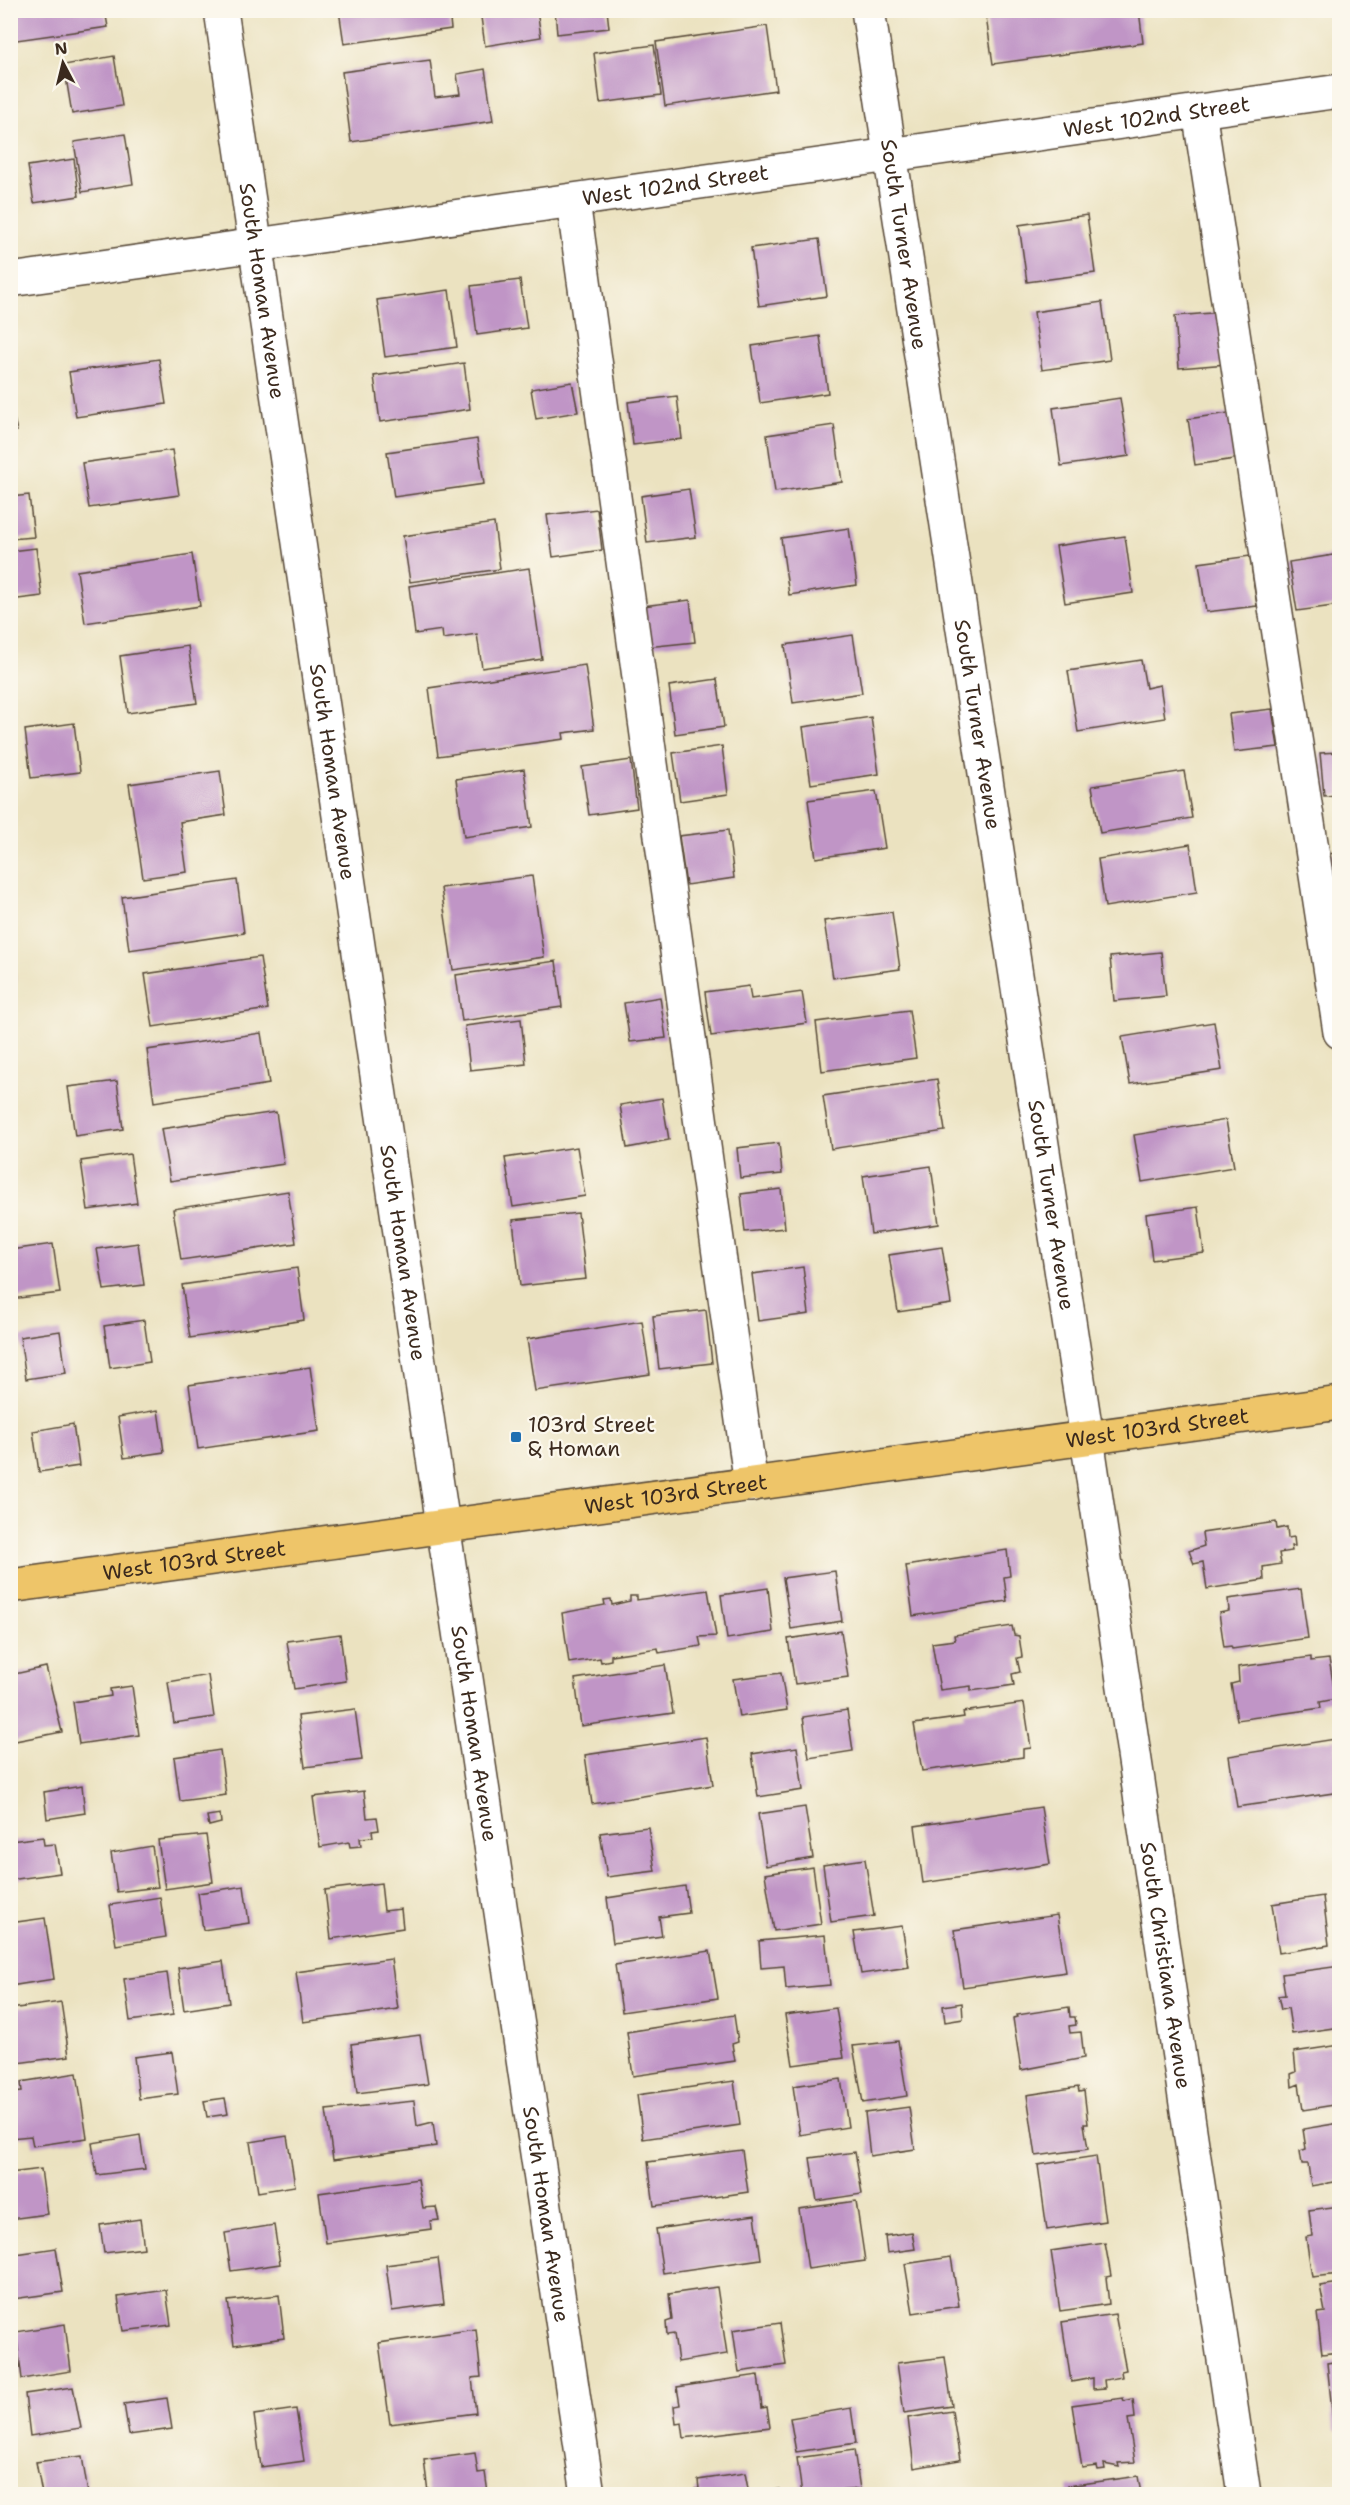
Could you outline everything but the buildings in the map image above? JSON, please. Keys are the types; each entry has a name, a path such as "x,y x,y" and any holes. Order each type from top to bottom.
{"main road":[{"name":"West 103rd Street","path":"10,1586 1340,1403"}],"street":[{"name":"South Homan Avenue","path":"221,10 443,1527 588,2494"},
{"name":"South Turner Avenue","path":"868,10 1087,1438"},
{"name":"West 102nd Street","path":"10,280 1340,91"},
{"path":"1199,111 1340,1032"},
{"path":"573,201 751,1485"},
{"name":"South Christiana Avenue","path":"1087,1438 1244,2494"}],"place":[{"name":"103rd Street & Homan","path":"516,1437"}]}
